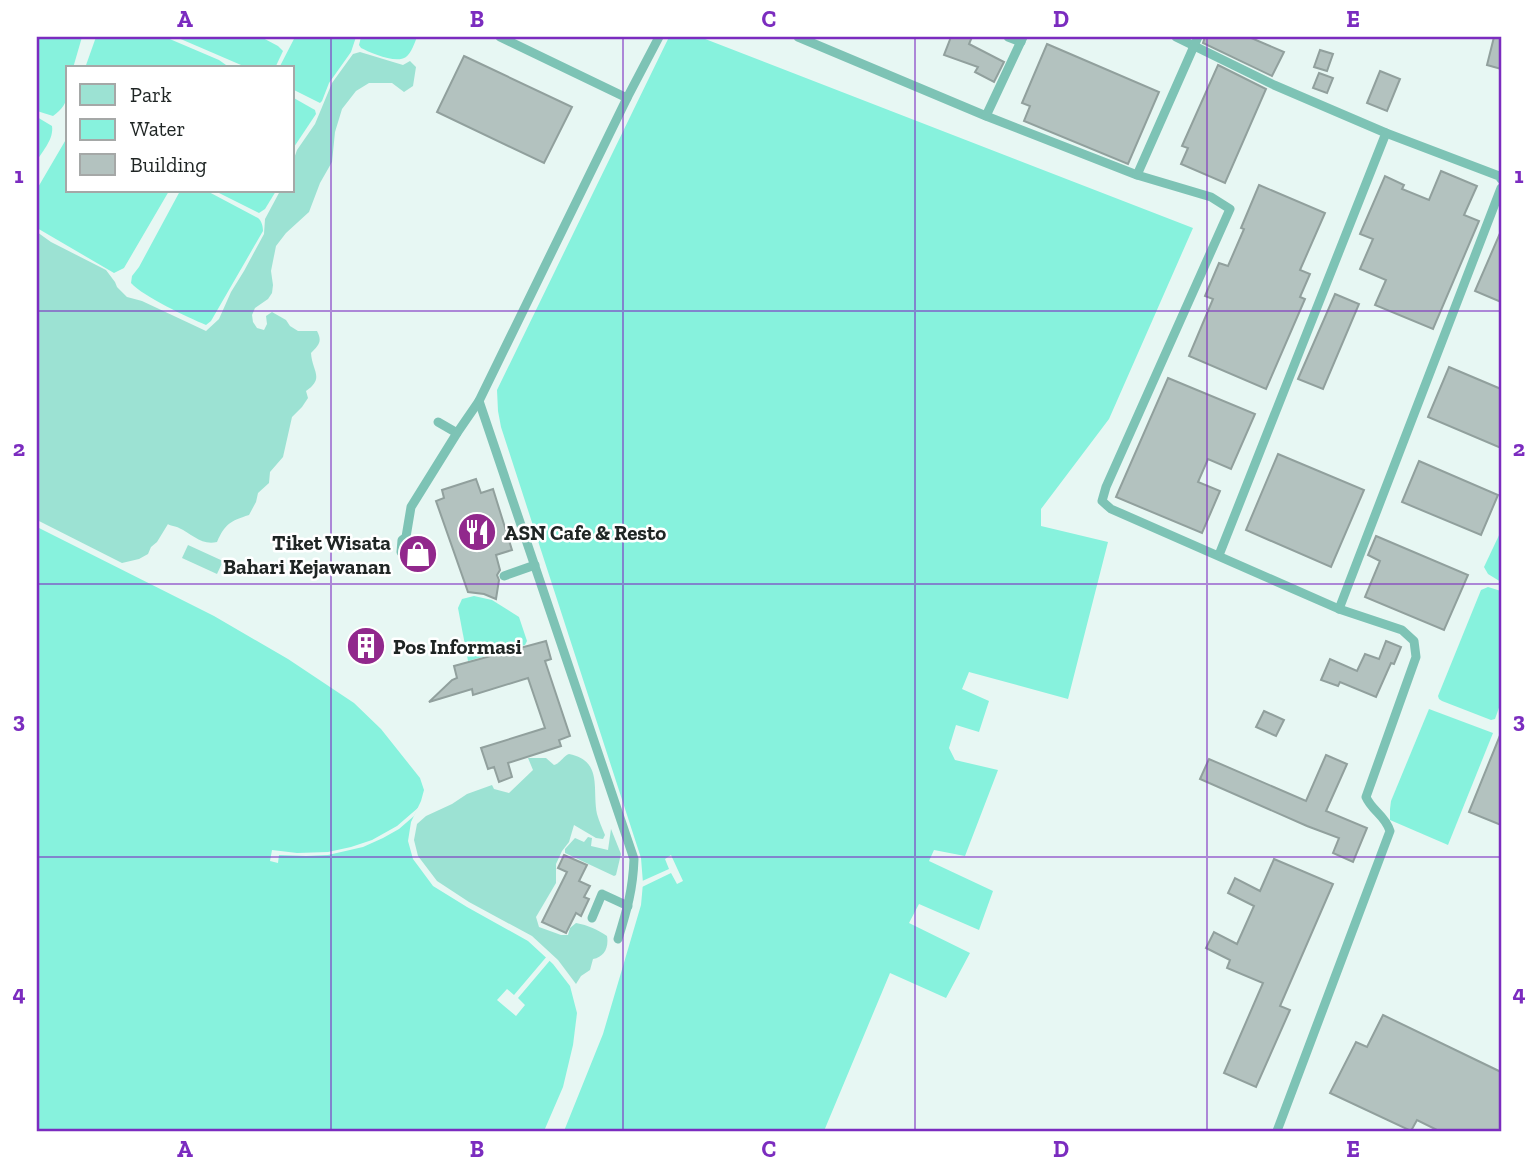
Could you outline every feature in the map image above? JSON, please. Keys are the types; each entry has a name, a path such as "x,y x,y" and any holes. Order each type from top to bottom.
{"lane":[{"path":"500,37 627,98"},
{"path":"401,552 411,508 479,401 659,37"},
{"path":"799,37 986,116 1137,175 1210,197 1230,209 1102,501 1111,509 1339,609 1402,630 1414,641 1416,657 1366,797 1384,817 1390,831 1277,1131"},
{"path":"986,116 1022,39 1008,37"},
{"path":"1176,37 1196,41 1274,85 1501,179"},
{"path":"1137,175 1196,41"},
{"path":"1219,555 1386,133"},
{"path":"1339,609 1501,188"},
{"path":"479,401 634,859 633,883 618,939"},
{"path":"438,422 457,433"},
{"path":"504,576 535,565"},
{"path":"592,918 602,894 628,906"}],"green space":[{"path":"360,52 403,65 410,61 416,67 413,86 404,92 392,83 369,83 356,91 342,109 335,132 332,162 320,183 309,212 276,246 271,271 272,293 255,308 253,322 257,328 264,330 267,324 266,316 272,312 298,331 317,331 320,341 311,353 315,382 306,391 308,398 292,417 283,457 270,472 269,483 258,493 249,515 229,524 217,542 212,543 202,541 168,524 148,554 122,563 37,520 37,232 106,270 127,297 142,301 206,331 219,319 264,234 265,219 279,192 294,192 294,158 297,150 315,124 332,83 353,54"},
{"path":"188,545 223,561 217,574 182,558"},
{"path":"569,754 580,758 591,769 597,814 605,835 603,839 596,838 574,825 569,842 556,864 556,883 536,917 539,927 561,935 568,935 570,928 576,923 607,936 605,951 593,959 590,970 581,976 576,984 558,960 532,936 469,902 437,881 418,856 414,840 417,824 426,816 467,794 492,785 494,789 509,793 533,770 528,758 546,758 554,765"},
{"path":"611,829 621,854 616,875 565,853 565,849 575,838 584,842 588,837 592,838 591,846 608,850"}],"water":[{"path":"37,37 82,37 74,66 66,66 66,101 63,106 53,116 37,111"},
{"path":"96,37 165,37 226,65 225,66 86,66"},
{"path":"176,37 261,37 283,51 276,66 243,66"},
{"path":"295,37 356,37 351,52 329,83 320,103 294,90 294,66 280,66"},
{"path":"361,37 417,37 408,55 396,59 361,48"},
{"path":"669,37 700,37 1193,228 1109,419 1041,509 1041,526 1108,542 1068,699 969,672 962,689 989,701 979,732 956,725 949,748 955,760 998,770 965,856 934,850 929,861 993,891 979,930 919,904 909,923 970,953 946,998 890,973 824,1131 564,1131 603,1034 641,905 641,858 501,427 497,390"},
{"path":"294,98 315,110 316,114 294,147"},
{"path":"37,117 52,126 52,131 50,140 37,161"},
{"path":"66,139 66,192 168,192 124,268 114,273 37,228 37,189"},
{"path":"179,192 209,192 258,218 262,226 263,231 211,321 206,325 155,300 131,283 132,276"},
{"path":"217,192 275,192 265,209 259,213"},
{"path":"37,527 214,616 288,659 354,703 381,729 420,778 424,790 411,822 408,841 413,859 433,886 528,941 553,964 570,986 577,1013 573,1045 563,1087 544,1131 37,1131"},
{"path":"1501,531 1501,582 1488,574 1484,567"},
{"path":"1488,587 1501,591 1501,702 1495,719 1491,720 1442,701 1438,696 1481,590"},
{"path":"474,596 492,600 519,617 527,641 525,645 468,661 458,608 462,599"},
{"path":"1429,709 1493,733 1448,845 1390,820 1391,801"}],"pier":[{"path":"419,807 414,816 399,829 363,847 328,855 279,855 278,863 270,861 272,850 297,853 328,852 372,840 397,826"},
{"path":"671,855 683,881 677,884 671,873 642,887 640,882 669,869 665,859"},
{"path":"548,955 552,958 518,998 525,1005 516,1016 497,1000 507,989 514,995"}],"building":[{"path":"951,37 972,37 969,44 1004,62 994,82 975,72 978,67 944,55"},
{"path":"1205,37 1249,37 1284,52 1272,76 1203,43"},
{"path":"1494,37 1501,37 1501,69 1487,65"},
{"path":"1047,44 1159,92 1128,164 1024,121 1030,106 1022,103"},
{"path":"1320,50 1333,54 1327,71 1314,67"},
{"path":"464,56 572,107 544,163 437,112"},
{"path":"1218,65 1266,89 1225,183 1181,164 1188,148 1182,146"},
{"path":"1380,71 1400,79 1387,111 1367,103"},
{"path":"1319,73 1333,78 1327,93 1313,88"},
{"path":"1441,171 1477,186 1464,215 1479,221 1433,329 1375,305 1386,280 1360,269 1373,239 1360,234 1385,176 1404,185 1402,189 1429,200"},
{"path":"1259,185 1325,213 1300,270 1310,274 1300,297 1305,299 1266,389 1189,356 1213,299 1205,296 1219,263 1228,266"},
{"path":"1501,231 1501,302 1475,291"},
{"path":"1335,294 1359,304 1323,389 1298,379"},
{"path":"1449,367 1501,389 1501,448 1428,417"},
{"path":"1168,378 1255,414 1231,469 1208,459 1198,482 1220,491 1202,533 1116,497"},
{"path":"1278,454 1364,490 1331,567 1246,530"},
{"path":"1419,461 1498,495 1481,535 1402,502"},
{"name":"ASN Cafe & Resto","path":"476,479 481,493 493,489 512,550 496,555 500,570 497,575 499,580 496,599 468,592 436,501 444,498 442,490"},
{"path":"1376,536 1468,575 1444,630 1365,597 1380,561 1368,555"},
{"path":"546,641 551,659 545,661 570,736 559,740 561,746 508,763 512,777 499,782 494,767 488,769 481,748 545,728 528,678 473,695 472,689 429,702 457,678 454,666"},
{"path":"1386,641 1401,647 1376,697 1340,682 1338,686 1321,680 1330,659 1357,671 1365,654 1379,659"},
{"path":"1264,711 1284,720 1276,736 1256,727"},
{"path":"1501,733 1501,825 1469,812"},
{"path":"1326,755 1347,764 1326,811 1367,828 1353,862 1333,853 1339,838 1200,779 1209,759 1306,801"},
{"path":"564,855 587,865 579,881 590,886 584,897 589,899 581,916 576,913 566,933 542,922 567,872 558,868"},
{"path":"1274,859 1333,884 1280,1006 1290,1010 1256,1087 1224,1073 1263,983 1227,968 1230,960 1206,948 1214,932 1237,944 1254,906 1228,893 1235,878 1260,891"},
{"path":"1383,1015 1501,1072 1501,1131 1439,1131 1417,1120 1411,1131 1330,1093 1356,1042 1367,1047"}],"place":[{"name":"ASN Cafe & Resto","path":"477,532"},
{"name":"Tiket Wisata Bahari Kejawanan","path":"418,554"},
{"name":"Pos Informasi","path":"366,646"}]}
